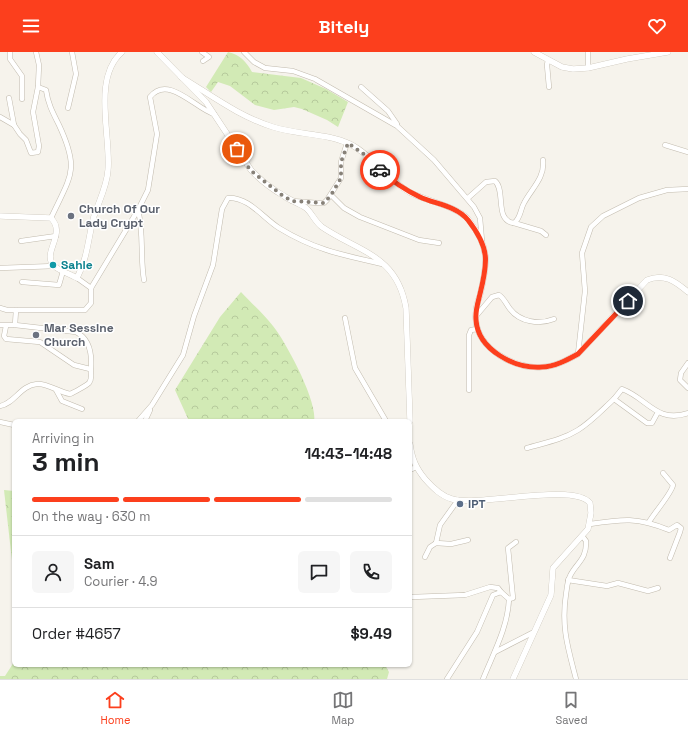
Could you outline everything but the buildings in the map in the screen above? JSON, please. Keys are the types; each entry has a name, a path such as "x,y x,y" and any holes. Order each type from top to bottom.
{"street":[{"path":"10,52 10,59 22,76 22,100"},
{"path":"10,98 14,125 26,140 31,153 38,152 39,146 33,112 38,86 39,65 36,52"},
{"path":"68,108 76,74 72,52"},
{"path":"77,278 86,260 94,217 108,171 109,147 105,92 112,65 122,52"},
{"path":"157,52 216,115 250,170 283,196 308,210 320,226 373,254 399,285 404,298 410,419"},
{"path":"202,52 209,57 203,61"},
{"path":"244,52 254,62 265,68 293,71 315,79 398,126"},
{"path":"534,52 566,69 588,68 626,59 668,52"},
{"path":"588,52 588,68"},
{"path":"548,60 549,87"},
{"path":"181,77 252,120 275,128 322,136 348,143 365,155 387,176 408,191 462,214 468,220 482,241"},
{"path":"38,86 46,90 51,110 70,149 72,161 70,176 51,218"},
{"path":"361,88 388,111 398,126 434,160 468,198 480,218 482,241 487,265 476,316 477,329 483,341 495,352 513,362 530,367 549,366 578,354 647,280 662,276 674,281 688,292"},
{"path":"0,308 16,310 85,310 91,303 91,288 138,210 151,177 157,134 150,99 152,94 163,90 174,90 205,110 216,115"},
{"path":"0,117 14,125"},
{"path":"292,201 324,203 331,195 341,178 341,162 348,143"},
{"path":"665,145 688,152"},
{"path":"514,223 518,220 524,202 539,181 543,172 544,160"},
{"path":"468,198 486,182 495,181 499,188 503,214 509,222 541,231 546,235"},
{"path":"578,354 585,291 582,253 591,227 604,216 639,198 667,190 688,189"},
{"path":"331,195 344,208 360,217 420,240 439,243"},
{"path":"140,419 152,405 175,370 188,341 194,316 213,266 222,209 228,198 241,199 278,227 319,249 382,264"},
{"path":"138,210 141,229 141,251 144,280"},
{"path":"0,216 51,218"},
{"path":"51,218 56,225 56,236 50,256 51,261 55,266 77,278 91,288"},
{"path":"21,241 56,236"},
{"path":"0,268 55,266"},
{"path":"22,282 59,285 63,271"},
{"path":"476,316 490,298 496,295 501,296 512,311 522,318 539,322 554,319"},
{"path":"14,325 16,310"},
{"path":"345,318 355,368 385,419"},
{"path":"0,325 14,325 76,332 85,338 92,357 90,369 91,379 86,386 70,394 48,386 35,384 19,392 4,405 0,406"},
{"path":"6,326 4,336 6,339 40,342 74,365 90,369"},
{"path":"469,390 470,335 471,330 477,329"},
{"path":"688,363 680,376 681,383 688,388"},
{"path":"527,448 559,439 577,431 587,424 614,399 622,389 658,412 670,416 688,413"},
{"path":"56,390 62,401 82,409"},
{"path":"614,399 647,423 652,423 658,412"},
{"path":"146,419 152,405"},
{"path":"0,422 12,425"},
{"path":"413,469 438,492 448,498 458,500 493,500 524,496 582,496 590,503 590,524 583,537 553,568 551,596 513,679"},
{"path":"649,522 672,489 673,485 663,473"},
{"path":"436,543 440,525 458,500"},
{"path":"590,524 619,520 649,522 669,530 677,526 681,528 670,558"},
{"path":"576,679 563,622 568,580 586,552 586,541 583,537"},
{"path":"424,557 430,547 436,543 451,544 468,540"},
{"path":"483,679 495,652 508,608 509,599 513,598 513,585 508,548 516,542"},
{"path":"568,580 607,586 618,583 648,591 658,588"},
{"path":"412,597 465,595 490,587 498,588 509,599"},
{"path":"448,679 477,632 493,595 501,592"},
{"path":"495,652 534,632"}],"green space":[{"path":"228,52 242,59 252,72 301,78 326,89 348,102 338,127 327,120 302,109 294,107 274,110 255,105 230,86 218,82 211,92 206,87"},
{"path":"241,292 262,313 279,334 300,372 311,400 314,419 188,419 175,390 220,317"},
{"path":"4,490 12,491 12,560"},
{"path":"12,665 12,667 386,667 389,672 387,679 0,679 0,676 5,676"}],"way so far":[{"path":"237,149 250,170 283,196 292,201 300,200 324,203 327,200 341,178 341,162 348,143 365,155 380,170"}],"place":[{"name":"Church Of Our Lady Crypt","path":"71,216"},
{"name":"Sahle","path":"53,265"},
{"name":"Mar Sessine Church","path":"36,335"},
{"name":"IPT","path":"460,504"}],"route":[{"path":"380,170 408,191 431,202 453,209 462,214 468,220 482,241 487,265 477,306 477,329 483,341 489,347 513,362 530,367 542,367 568,360 578,354 628,301"}]}
